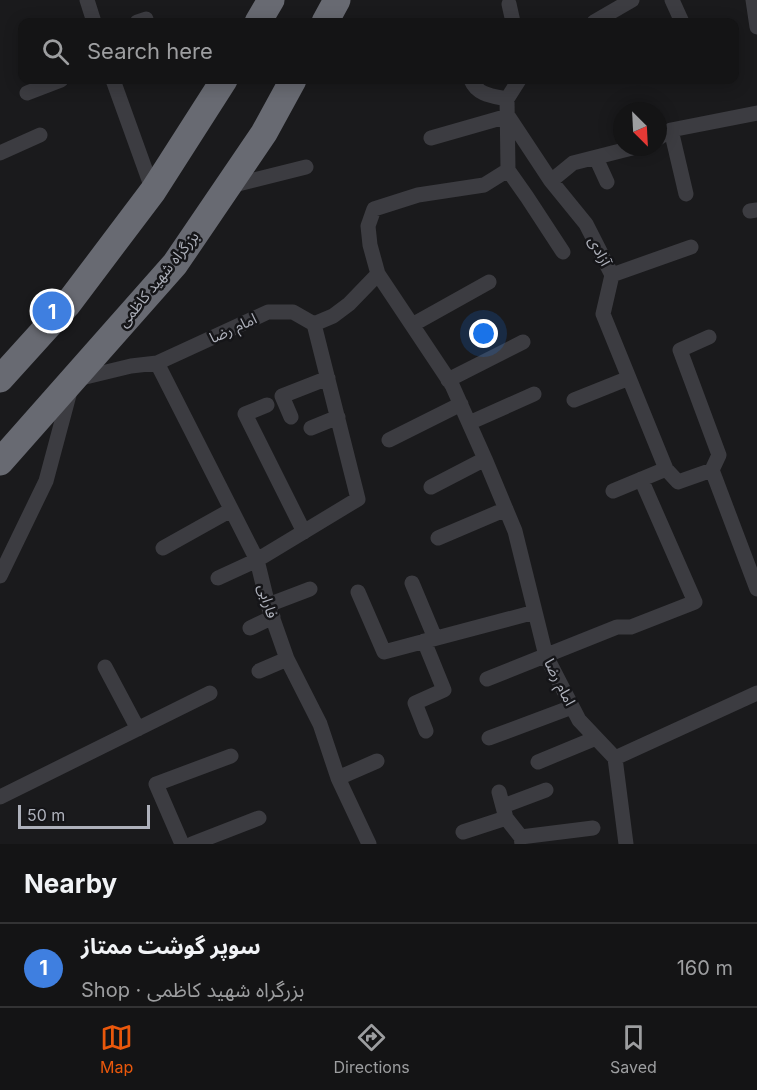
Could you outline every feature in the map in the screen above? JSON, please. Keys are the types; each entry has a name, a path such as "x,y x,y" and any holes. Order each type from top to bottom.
{"highway":[{"path":"260,18 271,0"},
{"path":"327,18 337,0"},
{"path":"0,379 67,305 153,191 221,84"},
{"name":"بزرگراه شهید کاظمی","path":"0,462 175,264 264,133 291,84"}],"street":[{"path":"87,0 93,18"},
{"path":"601,18 632,0"},
{"path":"672,0 680,18"},
{"path":"753,0 757,27"},
{"path":"509,4 512,18"},
{"path":"27,93 51,84"},
{"path":"114,84 153,191"},
{"path":"473,84 484,94 507,99"},
{"path":"516,84 507,99 508,170 563,252"},
{"path":"667,134 757,113"},
{"path":"431,138 508,116"},
{"name":"آزادی","path":"508,116 551,181 586,224 612,275 603,314 666,469"},
{"path":"0,153 40,135"},
{"path":"667,140 686,194"},
{"path":"551,181 573,163 613,153"},
{"path":"596,158 607,182"},
{"path":"228,186 306,167"},
{"name":"امام رضا","path":"508,170 484,185 418,195 374,209 368,226 370,245 378,274 452,385 485,459 515,531 546,656 579,720 615,758"},
{"path":"612,275 691,246"},
{"path":"218,578 257,560 358,500 314,324 333,316 349,304 378,274"},
{"path":"412,324 489,282"},
{"name":"امام رضا","path":"73,380 131,366 157,363 268,312 293,312 314,324"},
{"path":"613,491 666,469 678,482 712,470 719,455 680,350 709,337"},
{"path":"448,380 523,342"},
{"name":"فارابی","path":"157,363 257,560 287,659 320,724 338,778 369,844"},
{"path":"291,417 282,396 328,378"},
{"path":"574,400 629,378"},
{"path":"0,576 46,482 73,380"},
{"path":"469,423 534,394"},
{"path":"389,440 461,404"},
{"path":"267,405 245,414 304,532"},
{"path":"311,428 338,417"},
{"path":"431,487 485,459"},
{"path":"712,470 757,589"},
{"path":"487,679 617,627 631,627 695,602 641,479"},
{"path":"438,538 506,509"},
{"path":"163,548 231,510"},
{"path":"412,583 444,690 415,703 426,731"},
{"path":"250,628 271,611 310,589"},
{"path":"358,592 384,652 535,612"},
{"path":"259,671 287,659"},
{"path":"105,667 138,729"},
{"path":"0,797 210,693"},
{"path":"626,844 615,758 757,693"},
{"path":"489,738 572,706"},
{"path":"538,762 596,738"},
{"path":"182,844 156,784 231,756"},
{"path":"338,778 378,761"},
{"path":"463,832 503,805 546,790"},
{"path":"503,805 522,840 593,828"},
{"path":"192,844 259,818"}],"place":[{"name":"سوپر گوشت ممتاز","path":"52,311"}]}
